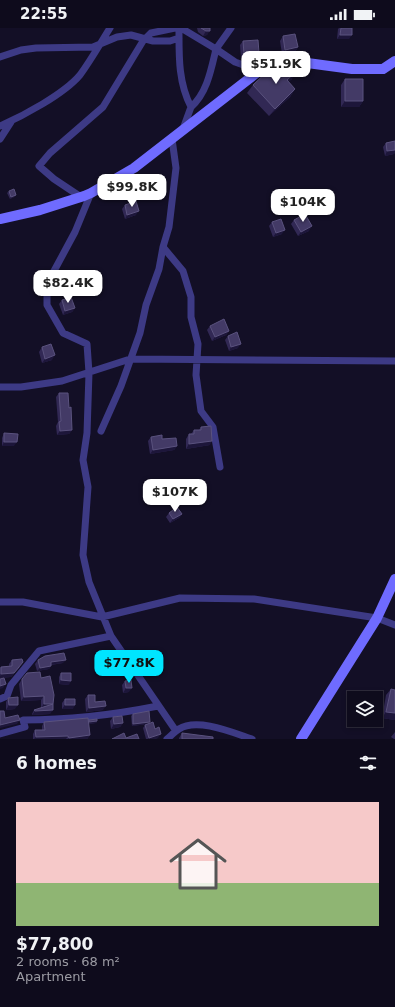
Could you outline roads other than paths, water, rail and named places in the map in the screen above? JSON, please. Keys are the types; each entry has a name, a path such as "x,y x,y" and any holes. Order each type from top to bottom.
{"street":[{"path":"0,126 11,122 68,86 79,76 110,28"},
{"path":"81,197 54,179 39,166 50,153 103,106 144,40 151,33 175,28"},
{"path":"191,107 180,73 180,28 187,30 234,62 260,71"},
{"path":"183,130 191,107 203,91 210,75 216,49 231,28"},
{"path":"0,57 22,50 36,48 93,47 117,37 131,35 153,42 170,41 179,38"},
{"path":"0,218 40,210 81,197 134,168 268,64 285,60 352,69 383,69 395,61"},
{"path":"0,139 11,122"},
{"path":"101,431 121,386 140,333 146,305 170,227 176,168 172,138"},
{"path":"91,192 75,232 47,284 47,305 63,333 87,344 89,373 87,432 83,460 88,488 83,555 89,582 111,636 176,732"},
{"path":"163,247 183,271 191,297 191,317 198,344 196,375 201,411 213,427 220,467"},
{"path":"0,387 21,387 62,381 130,358 395,362"},
{"path":"301,739 378,618 395,579"},
{"path":"0,602 23,602 102,616 180,598 254,599 378,618 395,626"},
{"path":"0,699 7,696 11,685 39,651 111,636"},
{"path":"0,734 25,728 23,720 55,720 101,716 158,706"},
{"path":"167,739 187,726 208,725 252,739"},
{"path":"10,732 14,739"}]}
